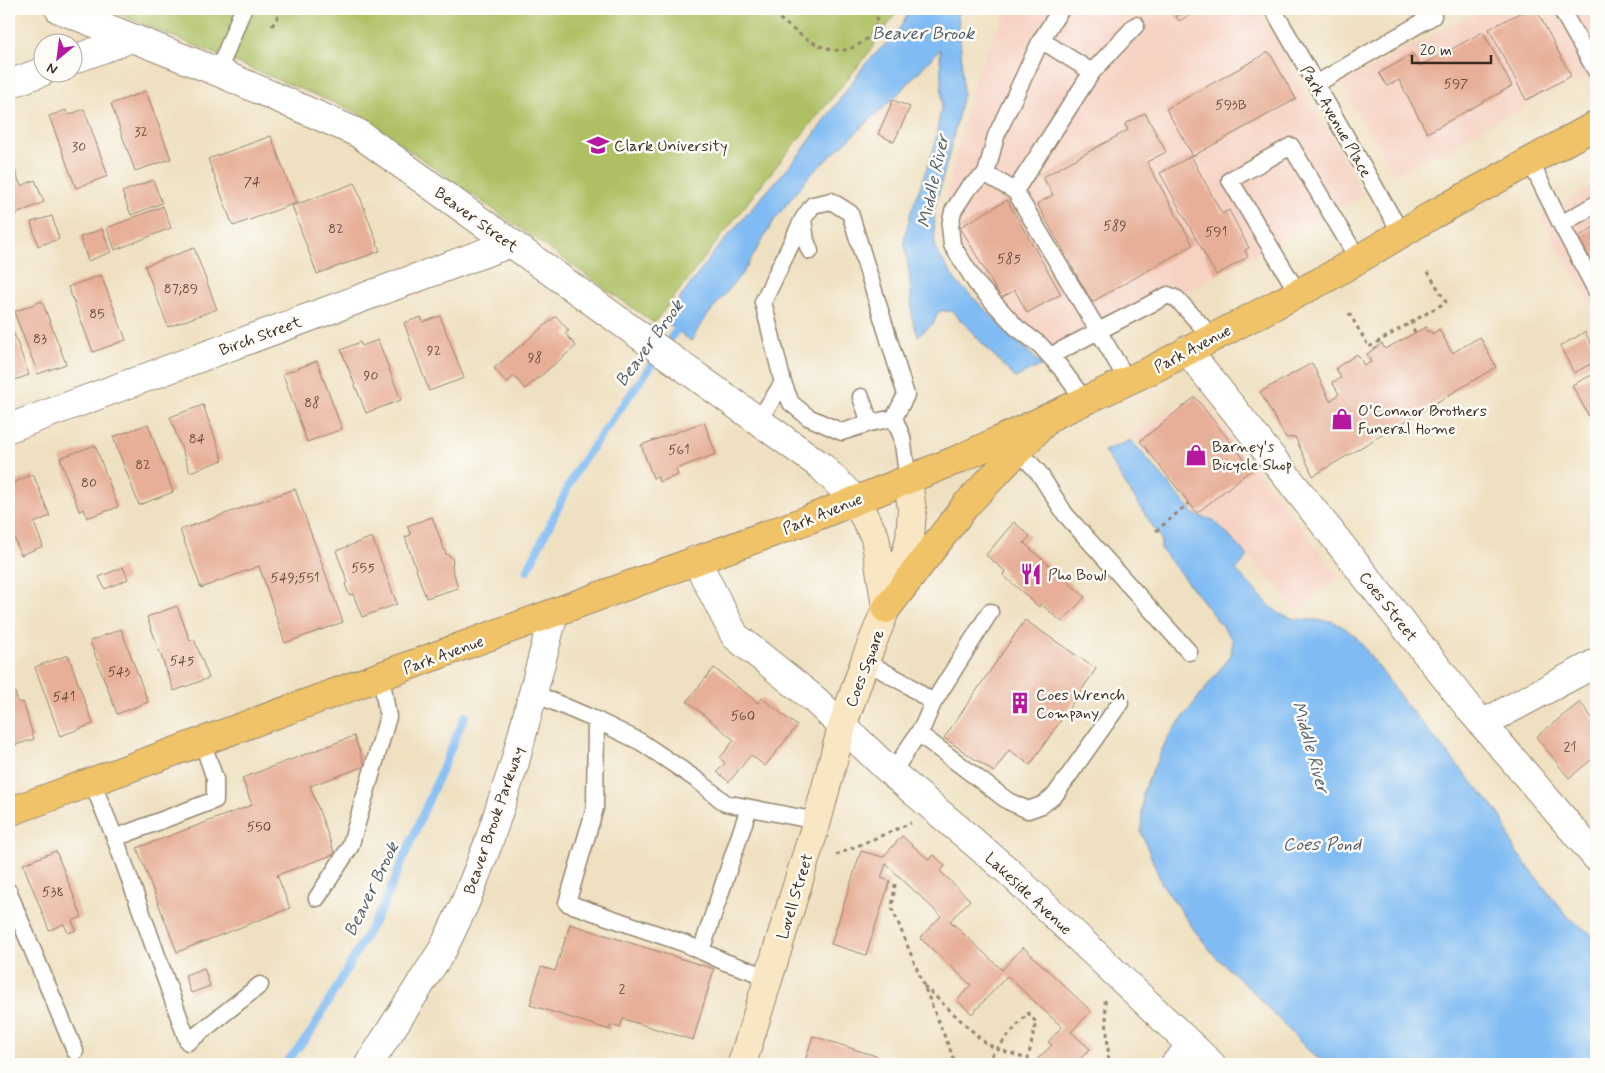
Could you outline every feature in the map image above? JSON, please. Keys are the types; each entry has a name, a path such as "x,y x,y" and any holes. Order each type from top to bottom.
{"main road":[{"name":"Park Avenue","path":"9,812 807,520 908,480 1050,418 1128,381 1298,292 1596,125"},
{"path":"886,609 966,505 1050,418"}],"street":[{"name":"Beaver Street","path":"59,9 218,72 358,133 822,466 855,500"},
{"path":"82,56 132,38"},
{"path":"9,84 32,76"},
{"name":"Birch Street","path":"9,428 511,243"},
{"name":"Coes Street","path":"1188,350 1482,724 1596,857"},
{"name":"Coes Square","path":"842,727 865,662 903,566 910,538 912,510 908,480"},
{"name":"Coes Square","path":"855,500 875,537 886,609"},
{"name":"Lakeside Avenue","path":"696,560 736,636 814,699 892,773 1008,872 1193,1059"},
{"name":"Beaver Brook Parkway","path":"369,1064 443,949 465,903 488,844 515,762 554,613"},
{"path":"1482,724 1596,663"},
{"name":"Lovell Street","path":"742,1064 817,821 842,727"}],"lane":[{"path":"218,72 243,9"},
{"path":"1061,9 1041,40 996,136 986,174 968,188 953,211 950,226 952,245 976,283 1017,328 1040,345 1060,367 1085,401"},
{"name":"Park Avenue Place","path":"1273,9 1401,233"},
{"path":"1561,9 1596,71"},
{"path":"1316,84 1433,16"},
{"path":"1016,191 1092,72 1136,25"},
{"path":"1041,40 1092,72"},
{"path":"1298,292 1230,180 1291,146 1358,259"},
{"path":"1530,162 1596,290"},
{"path":"986,174 1016,191 1128,381"},
{"path":"831,201 850,213 906,395 894,418 870,422 842,432 808,418 791,403 783,383 763,302 803,219 813,205 831,201"},
{"path":"1561,224 1596,204"},
{"path":"803,219 806,241 810,251"},
{"path":"1050,356 1168,295 1177,299 1212,337"},
{"path":"758,421 783,383"},
{"path":"861,397 870,422"},
{"path":"894,418 902,437 908,480"},
{"path":"1018,450 1039,473 1065,514 1189,652"},
{"path":"892,773 990,612"},
{"path":"865,662 908,685 933,703"},
{"path":"317,898 350,847 388,717 381,676"},
{"path":"533,693 641,742 700,782 725,802 817,821"},
{"path":"918,733 1008,801 1028,810 1042,805 1055,795 1120,703"},
{"path":"596,720 595,808 567,903 686,944 724,962 769,977"},
{"path":"114,838 215,800 215,779 202,742"},
{"path":"92,782 188,1042 260,985"},
{"path":"701,951 749,808"},
{"path":"9,892 13,915 75,1050"}],"path":[{"path":"272,26 283,9"},
{"path":"767,9 805,38 826,48 840,51 852,48 868,39 875,26 880,9"},
{"path":"1349,313 1369,347 1446,302 1428,272"},
{"path":"1411,321 1416,332"},
{"path":"1156,531 1189,503"},
{"path":"830,857 911,823"},
{"path":"895,884 892,908 956,1064"},
{"path":"924,986 984,1042 997,1049 1028,1059 1036,1022 1028,1014 997,1049 984,1064"},
{"path":"1105,999 1110,1064"}],"shaded area":[{"path":"1007,9 1258,9 1364,195 1048,366 955,265 941,230 951,174 976,74"},
{"path":"1471,9 1596,9 1596,70 1394,175 1340,84 1473,14"},
{"path":"1596,184 1596,316 1541,216"},
{"path":"1199,396 1339,577 1298,611 1214,517 1198,514 1131,434"}],"green space":[{"name":"Clark University","path":"106,9 899,9 867,55 765,180 654,323 354,111"}],"water":[{"name":"Beaver Brook","path":"911,9 962,9 958,16 963,94 934,209 935,249 956,281 1042,365 1015,378 952,311 939,311 933,324 918,336 912,318 910,279 904,239 911,212 935,145 942,102 940,49 899,93 808,177 775,219 744,271 703,321 691,341 664,320 715,251 803,150 866,63 896,34"},
{"name":"Coes Pond","path":"1131,440 1195,515 1214,520 1248,556 1236,570 1269,605 1280,614 1296,619 1332,621 1345,628 1357,638 1409,708 1501,816 1514,849 1566,915 1596,938 1596,1064 1325,1064 1307,1049 1252,991 1215,956 1195,931 1162,884 1141,832 1143,791 1168,737 1231,655 1233,640 1161,549 1161,539 1104,451"}],"building":[{"path":"1172,9 1200,9 1179,21"},
{"path":"1527,9 1536,9 1571,76 1526,100 1489,29"},
{"path":"1483,32 1512,86 1427,133 1399,80 1387,86 1379,73 1413,54 1420,66"},
{"path":"1269,52 1296,99 1193,156 1166,109"},
{"path":"146,91 171,159 135,171 111,104"},
{"path":"893,100 910,107 894,142 878,134"},
{"path":"84,109 108,176 76,188 49,116 66,110 68,115"},
{"path":"1145,113 1166,152 1147,162 1193,245 1092,302 1037,204 1053,195 1043,177 1128,130 1125,124"},
{"path":"271,136 296,203 233,226 208,159"},
{"path":"9,156 21,186 35,180 44,202 9,217"},
{"path":"1191,156 1222,214 1229,210 1249,248 1245,250 1248,257 1216,275 1160,173"},
{"path":"153,180 162,203 131,215 122,192"},
{"path":"355,183 380,251 317,274 292,206"},
{"path":"1007,200 1061,294 1027,313 1015,290 1001,298 960,227"},
{"path":"163,206 171,228 115,250 107,228"},
{"path":"52,216 59,239 38,246 31,222"},
{"path":"1596,226 1596,269 1578,237"},
{"path":"102,229 111,252 88,261 80,237"},
{"path":"194,248 217,309 168,327 145,266"},
{"path":"101,275 126,340 93,352 68,287"},
{"path":"42,301 66,364 38,374 14,312"},
{"path":"440,316 464,378 429,391 404,323 421,317 423,322"},
{"path":"556,316 569,331 565,333 576,346 525,389 514,376 507,383 494,368"},
{"path":"9,320 29,375 9,382"},
{"name":"O'Connor Brothers Funeral Home","path":"1426,327 1427,332 1430,330 1432,334 1439,329 1452,353 1480,337 1496,367 1313,476 1295,437 1286,438 1260,392 1312,363 1330,401 1339,394 1332,382 1341,378 1336,368 1357,354 1364,365 1371,362 1367,354 1382,343 1385,349"},
{"path":"1585,332 1596,353 1596,361 1574,373 1560,346"},
{"path":"378,340 401,400 366,413 341,350 360,342 362,346"},
{"path":"317,361 342,429 307,442 283,374"},
{"path":"1596,373 1596,423 1593,424 1572,385"},
{"name":"Barney's Bicycle Shop","path":"1195,397 1252,469 1197,513 1140,441"},
{"path":"203,405 223,460 190,472 170,417"},
{"path":"704,422 716,454 676,469 678,475 659,482 657,476 653,478 641,445"},
{"path":"148,424 173,492 139,505 113,437"},
{"path":"95,445 118,507 87,518 84,509 79,511 60,458"},
{"path":"33,474 50,516 34,523 43,546 21,555 9,525 9,485"},
{"path":"295,489 343,622 285,643 259,566 201,588 180,530"},
{"path":"432,517 446,554 453,560 452,567 458,588 426,598 405,537 411,535 407,526"},
{"name":"Pho Bowl","path":"1014,522 1030,536 1024,543 1085,597 1062,622 1041,604 1039,607 1003,575 1006,572 986,555"},
{"path":"372,537 397,604 362,617 353,594 349,595 345,584 348,583 336,551"},
{"path":"123,567 128,579 105,589 99,577"},
{"path":"177,606 190,641 194,639 209,678 174,691 147,617"},
{"name":"Coes Wrench Company","path":"1025,620 1096,669 1030,765 1009,750 994,772 944,738"},
{"path":"121,629 148,702 117,714 90,641"},
{"path":"68,655 93,724 60,736 35,667"},
{"path":"714,668 758,703 762,698 797,726 765,766 751,755 729,782 717,772 725,763 720,758 734,740 687,701"},
{"path":"15,692 18,703 23,702 34,739 9,747 9,693"},
{"path":"1580,702 1595,722 1596,720 1596,756 1569,778 1536,737"},
{"path":"354,736 365,766 310,786 335,854 277,875 290,908 177,952 137,848 252,805 242,778"},
{"path":"902,836 929,860 934,855 945,866 940,871 970,900 950,921 1002,970 1023,947 1091,1011 1071,1032 1090,1049 1075,1064 1033,1064 1052,1045 1048,1042 1062,1027 1007,976 972,1014 957,1000 971,985 920,938 941,916 886,864 881,878 890,881 866,955 831,944 861,851 883,857"},
{"path":"56,851 82,917 72,921 76,930 68,933 64,924 49,930 23,864"},
{"path":"570,924 714,969 693,1040 623,1019 620,1028 611,1025 610,1030 530,1005 541,967 555,971"},
{"path":"204,968 210,986 191,993 185,975"},
{"path":"813,1036 879,1057 876,1064 804,1064"}],"waterway":[{"name":"Beaver Brook","path":"527,571 577,469 683,321"},
{"name":"Beaver Brook","path":"285,1064 311,1032 383,906 465,716"}],"place":[{"name":"Clark University","path":"598,145"},
{"name":"O'Connor Brothers Funeral Home","path":"1342,419"},
{"name":"Barney's Bicycle Shop","path":"1196,455"},
{"name":"Pho Bowl","path":"1031,574"},
{"name":"Coes Wrench Company","path":"1020,703"}],"water label":[{"name":"Middle River","path":"933,181"},
{"name":"Middle River","path":"1311,747"}]}
